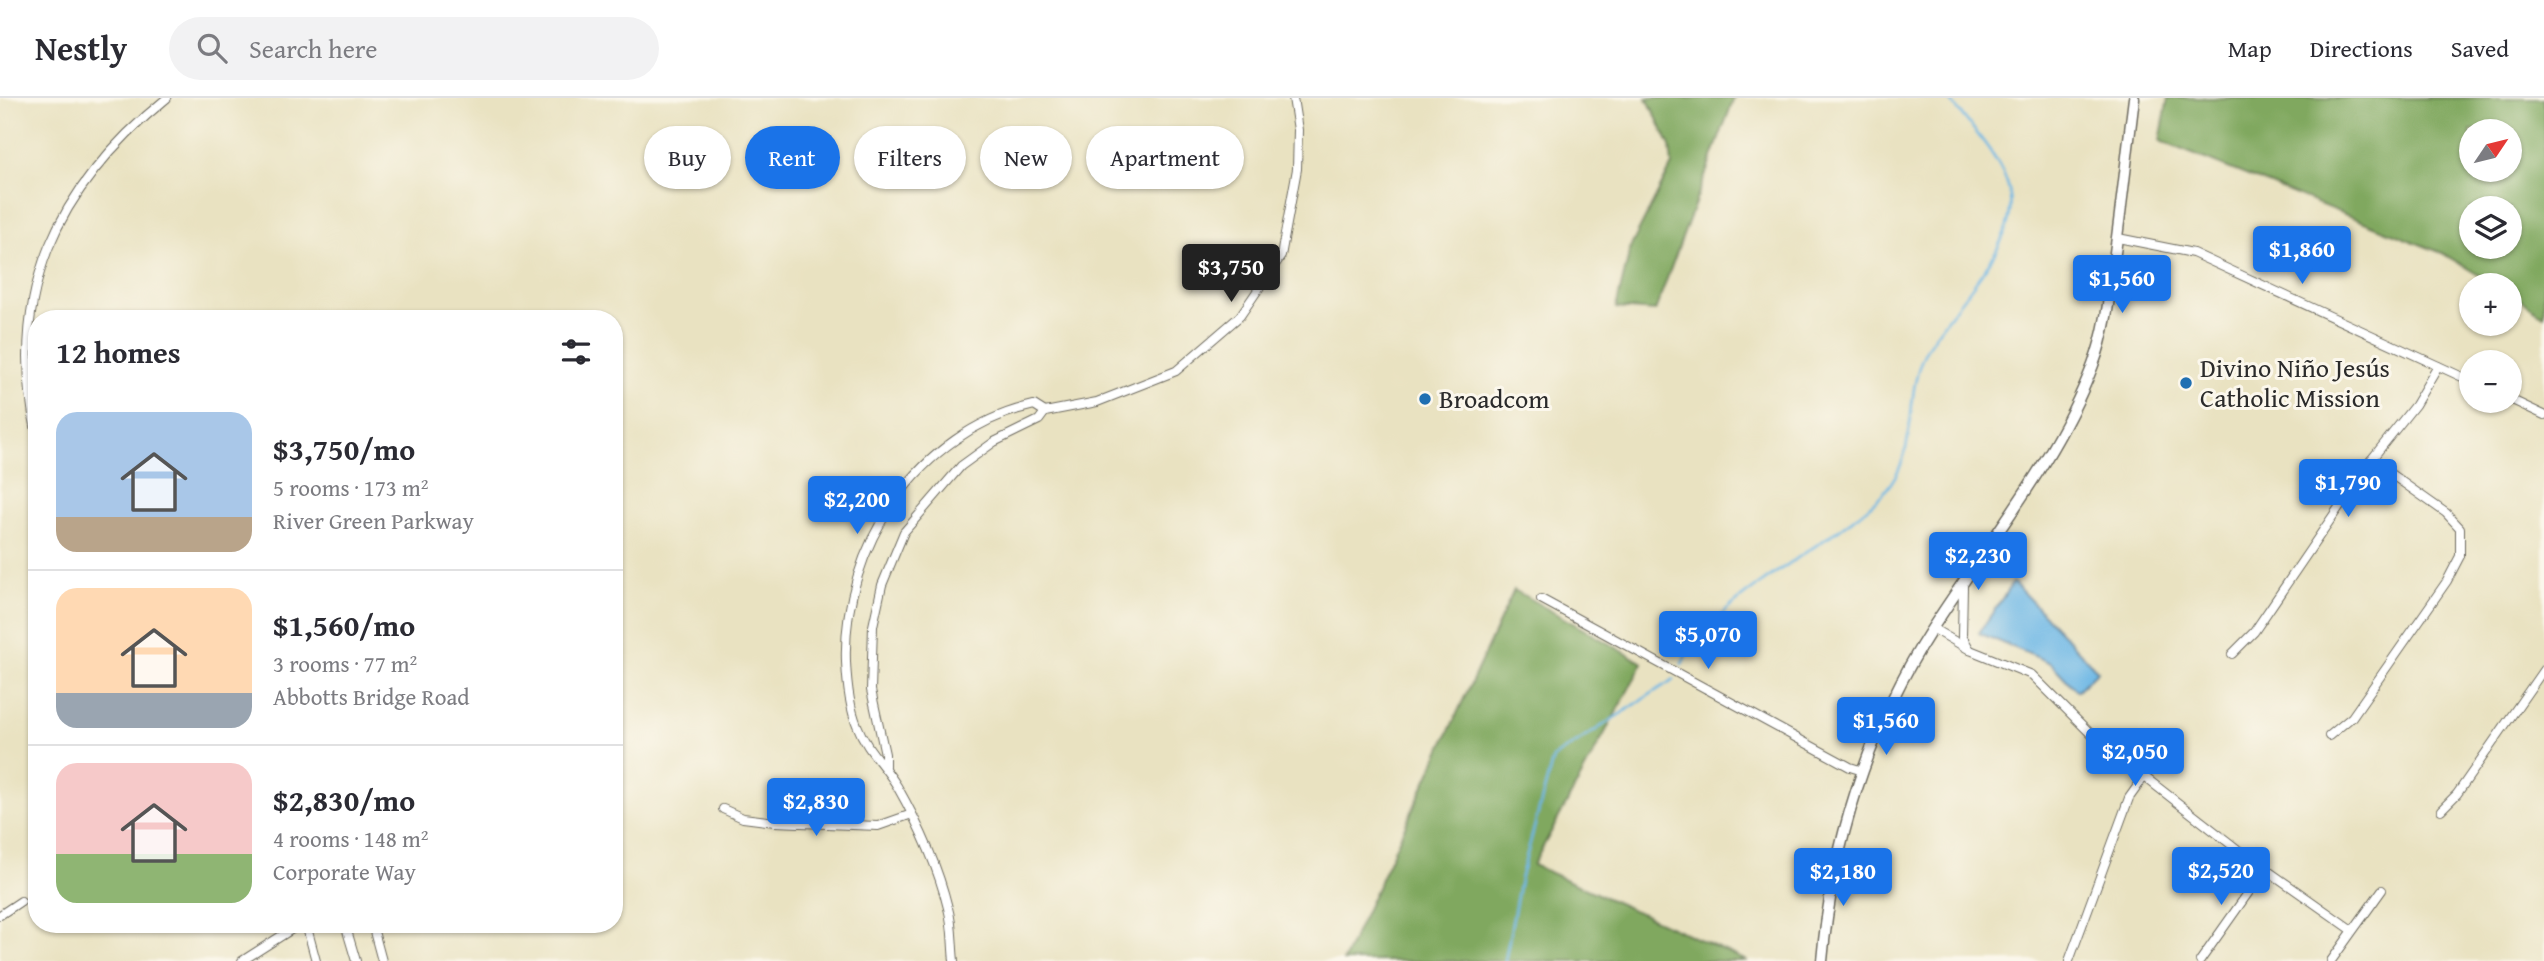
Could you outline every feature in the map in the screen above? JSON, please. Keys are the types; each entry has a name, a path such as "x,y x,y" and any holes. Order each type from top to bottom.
{"main road":[{"path":"1822,961 1828,901 1836,859 1863,771 1909,666 2048,453 2089,374 2105,322 2118,238 2134,98"}],"street":[{"path":"30,310 39,271 59,222 92,170 143,118 167,98"},
{"path":"885,766 885,754 871,690 873,626 882,585 899,542 931,497 961,466 994,442 1039,420 1045,412 1097,402 1176,372 1240,316 1281,257 1297,169 1298,130 1293,98"},
{"path":"2118,238 2193,253 2459,376"},
{"path":"28,339 28,396"},
{"path":"2232,654 2254,632 2371,460 2415,405 2438,366"},
{"path":"954,961 949,909 912,814 885,766 874,758 856,723 847,683 845,638 852,598 870,542 895,497 952,441 1020,408 1034,405 1045,412"},
{"path":"2522,405 2544,415"},
{"path":"2329,736 2352,717 2446,581 2460,556 2460,528 2446,513 2371,460"},
{"path":"1963,586 1962,636 1970,650"},
{"path":"1541,599 1850,767 1863,771"},
{"path":"1932,628 1970,650 2032,675 2096,739 2265,869 2352,930"},
{"path":"2441,810 2457,794 2544,668"},
{"path":"2069,961 2129,798 2144,777"},
{"path":"723,809 743,818 775,822 878,826 912,814"},
{"path":"2200,961 2265,869"},
{"path":"2331,961 2382,890"},
{"path":"0,915 21,901"},
{"path":"242,961 258,957 289,933"},
{"path":"308,933 316,961"},
{"path":"348,933 356,961"},
{"path":"374,933 382,961"}],"green space":[{"path":"1647,98 1734,98 1655,311 1616,308 1631,246 1672,165 1670,146"},
{"path":"2168,98 2544,98 2544,315 2522,301 2522,273 2475,273 2442,253 2160,141"},
{"path":"1514,590 1643,663 1533,865 1747,961 1343,961"}],"water":[{"path":"2013,582 2098,671 2077,691 2051,663 1979,633"}],"waterway":[{"path":"1682,664 1698,639 1719,617 1743,596 1849,523 1872,504 1900,467 1910,428 1914,388 1927,348 1993,256 2009,216 2010,196 2002,171 1985,144 1948,98"},
{"path":"1505,961 1520,880 1553,758 1674,679"}],"place":[{"name":"Divino Niño Jesús Catholic Mission","path":"2186,383"},
{"name":"Broadcom","path":"1425,399"}]}
